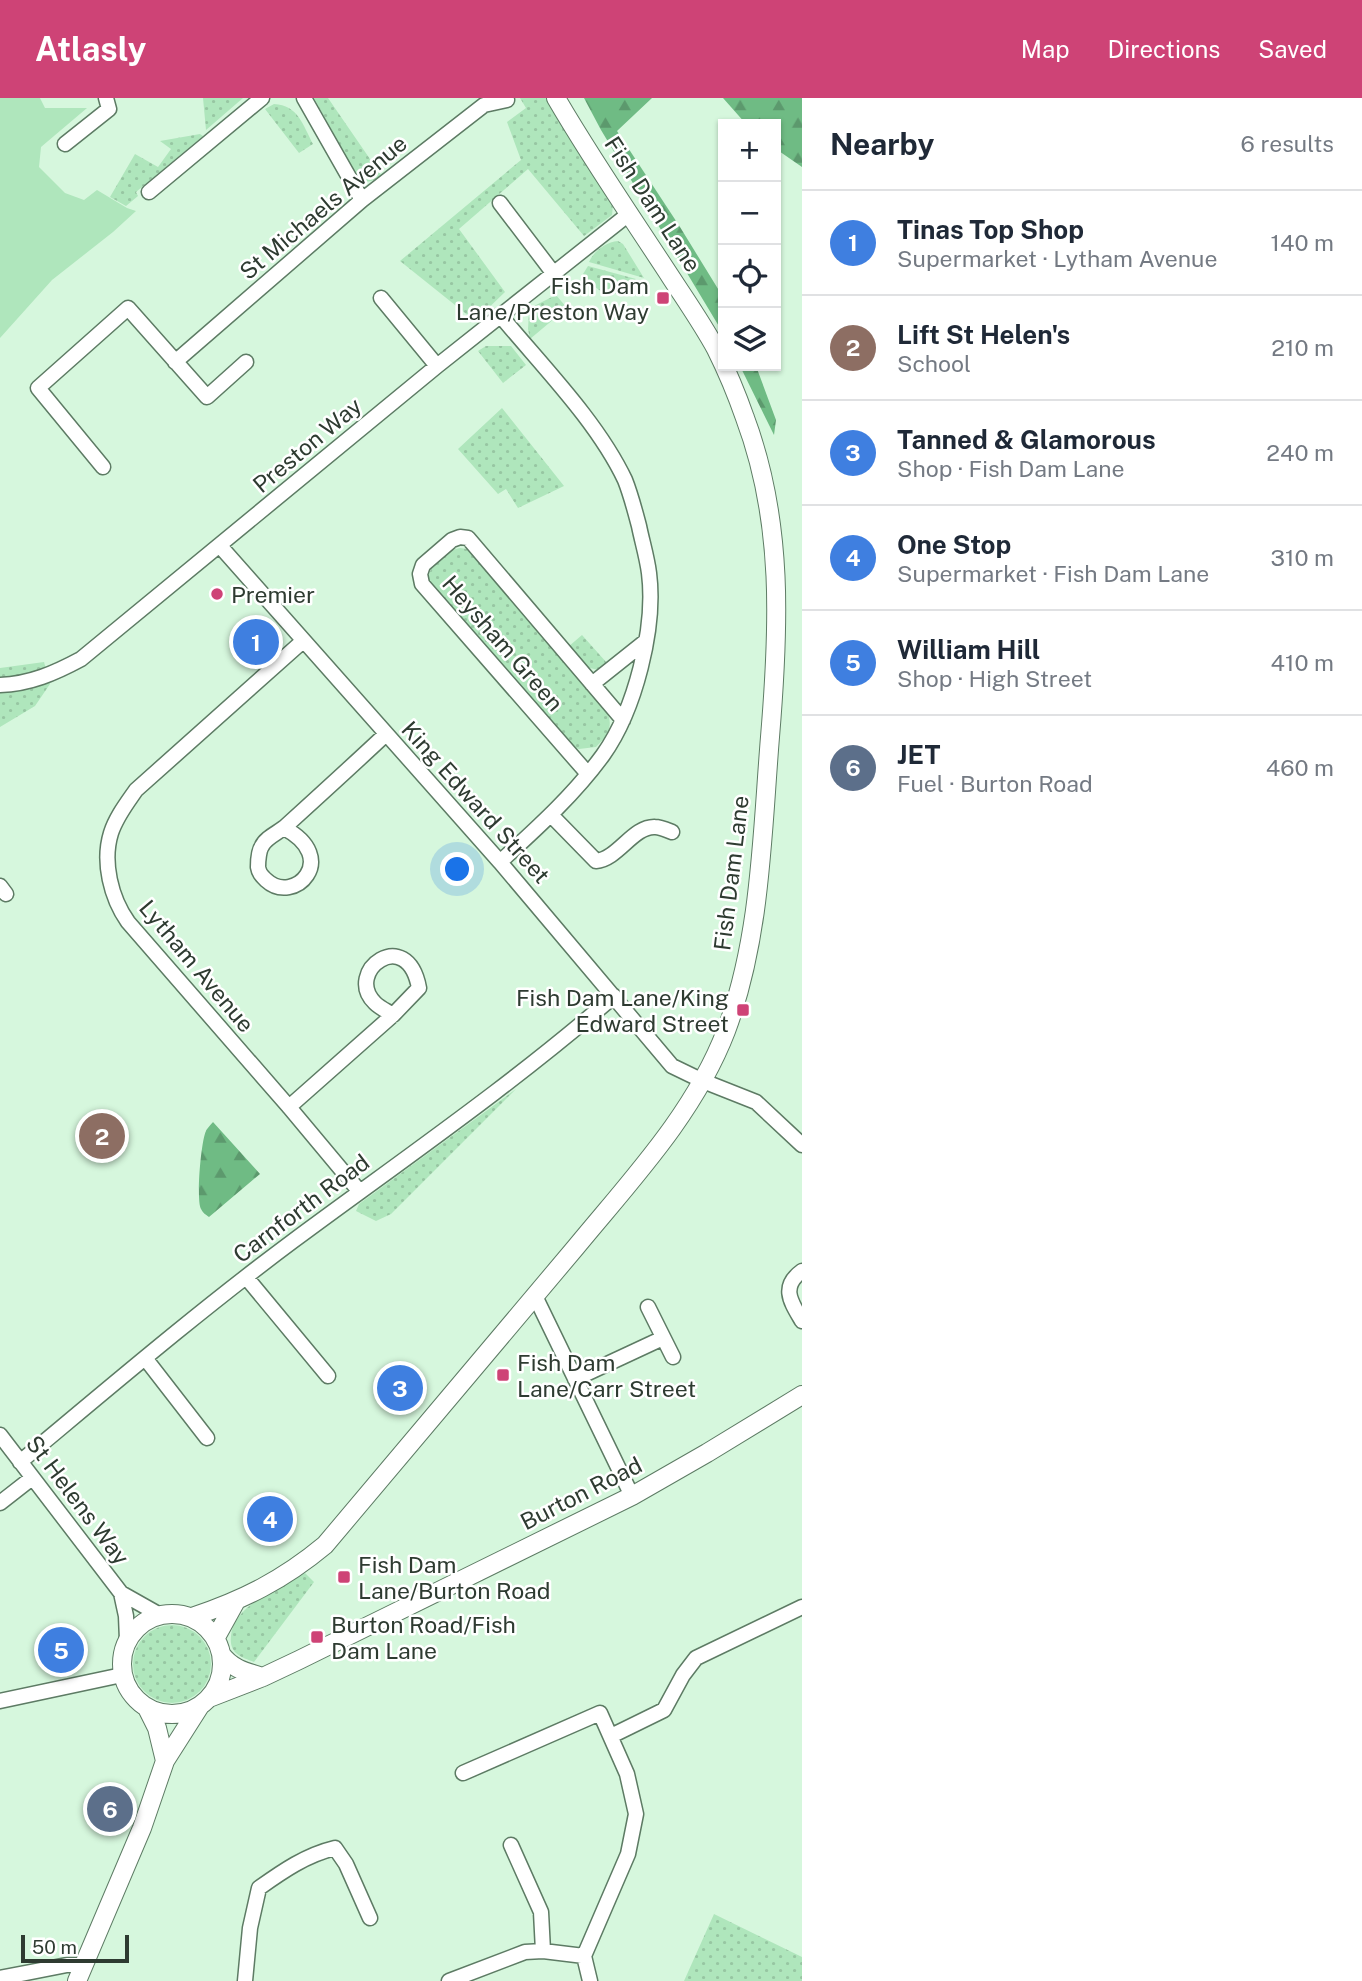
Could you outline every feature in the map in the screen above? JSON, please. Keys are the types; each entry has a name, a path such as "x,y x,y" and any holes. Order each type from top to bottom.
{"street":[{"path":"65,144 109,109 106,98"},
{"path":"149,192 262,98"},
{"path":"304,98 362,200"},
{"name":"Fish Dam Lane","path":"192,1618 252,1594 302,1565 325,1545 682,1117 703,1081 727,1027 742,981 756,909 776,650 777,578 772,528 761,467 744,416 716,350 556,98"},
{"name":"St Michaels Avenue","path":"175,362 362,200 484,105 507,100"},
{"path":"500,203 554,274"},
{"name":"Preston Way","path":"0,685 33,680 62,670 81,659 437,366 630,213"},
{"path":"381,298 437,366"},
{"path":"103,467 38,388 128,308 207,397 246,362"},
{"path":"500,315 593,428 625,481 634,505 649,573 650,603 646,642 634,690 623,720 604,753 551,815 500,862"},
{"name":"Heysham Green","path":"588,774 422,584 423,565 452,540 468,538 623,720"},
{"name":"King Edward Street","path":"219,546 500,862 672,1066 756,1101 802,1145"},
{"name":"Lytham Avenue","path":"303,641 136,790 111,834 108,849 110,879 119,909 128,922 360,1192"},
{"name":"Heysham Green","path":"592,684 646,642"},
{"path":"284,828 386,734"},
{"path":"551,815 596,861 605,860 640,832 654,826 672,832"},
{"name":"Carnforth Road","path":"20,1462 246,1277 561,1042 614,996"},
{"path":"289,1107 393,1015"},
{"path":"802,1271 790,1281 789,1290 791,1301 802,1321"},
{"path":"246,1277 328,1376"},
{"path":"535,1296 632,1496"},
{"path":"648,1307 673,1357"},
{"path":"575,1379 663,1338"},
{"path":"145,1358 207,1438"},
{"name":"Burton Road","path":"204,1702 263,1677 632,1496 802,1395"},
{"name":"St Helens Way","path":"0,1435 121,1593 160,1615"},
{"path":"0,1503 32,1478"},
{"name":"St Helens Way","path":"121,1593 127,1616 127,1640"},
{"path":"0,1978 67,1965 80,1973 142,1828 165,1760 220,1677 222,1665 218,1646 236,1601"},
{"path":"611,1736 664,1710 683,1675 696,1658 802,1606"},
{"path":"204,1702 187,1712 160,1713 147,1708 132,1695 122,1675 121,1663 127,1640 141,1624 171,1613 192,1618 205,1626 228,1663 263,1677"},
{"path":"0,1701 122,1675"},
{"path":"147,1708 157,1728 165,1760"},
{"path":"463,1773 600,1713 627,1774 636,1814 628,1854 584,1955 590,1981"},
{"path":"511,1845 541,1912 543,1951"},
{"path":"245,1981 250,1928 259,1888 292,1865 335,1848 346,1864 370,1918"},
{"path":"449,1981 525,1952 584,1955"}],"green space":[{"path":"0,98 40,98 45,108 87,108 41,147 39,167 65,193 84,200 97,190 136,211 52,280 0,338"},
{"path":"203,98 243,98 206,130"},
{"path":"314,98 328,98 381,175 370,181 358,178"},
{"path":"520,98 547,98 613,205 612,215 584,236 528,169 459,229 505,292 475,321 400,261 521,160 507,122 526,108"},
{"path":"584,98 652,98 617,131 718,289 718,325"},
{"path":"723,98 802,98 802,167 781,152 781,119 742,119"},
{"path":"274,104 294,112 303,123 313,144 299,153 265,109"},
{"path":"200,134 203,136 136,192 138,196 126,206 110,197 135,154 158,167 171,149 160,141"},
{"path":"618,241 623,244 644,278 589,262 601,248"},
{"path":"588,266 647,282 619,293 606,293 599,290 583,274"},
{"path":"556,295 567,308 530,339 529,312 534,306"},
{"path":"486,346 511,346 526,365 503,383 478,351"},
{"path":"742,371 758,371 776,420 774,435"},
{"path":"502,408 564,486 518,508 506,489 498,494 458,449"},
{"path":"460,548 467,549 601,701 610,725 596,747 579,749 568,745 429,580 431,569 439,559"},
{"path":"582,635 607,663 598,670 586,667 568,647"},
{"path":"44,662 50,684 35,706 0,727 0,668"},
{"path":"516,1089 391,1214 376,1221 356,1211 359,1204"},
{"path":"213,1122 260,1174 209,1217 201,1209 199,1183 204,1137"},
{"path":"305,1573 314,1582 254,1662 236,1654 231,1636 240,1615 260,1598"},
{"path":"164,1625 180,1625 194,1631 205,1642 211,1656 211,1672 205,1686 194,1697 180,1703 164,1703 150,1697 139,1686 133,1672 133,1656 139,1642 150,1631"},
{"path":"714,1914 802,1957 802,1981 684,1981"}],"place":[{"name":"Fish Dam Lane/Preston Way","path":"663,298"},
{"name":"Premier","path":"217,594"},
{"name":"Tinas Top Shop","path":"256,642"},
{"name":"Fish Dam Lane/King Edward Street","path":"743,1010"},
{"name":"Lift St Helen's","path":"102,1136"},
{"name":"Fish Dam Lane/Carr Street","path":"503,1375"},
{"name":"Tanned & Glamorous","path":"400,1388"},
{"name":"One Stop","path":"270,1519"},
{"name":"Fish Dam Lane/Burton Road","path":"344,1577"},
{"name":"Burton Road/Fish Dam Lane","path":"317,1637"},
{"name":"William Hill","path":"61,1650"},
{"name":"JET","path":"110,1809"}]}
